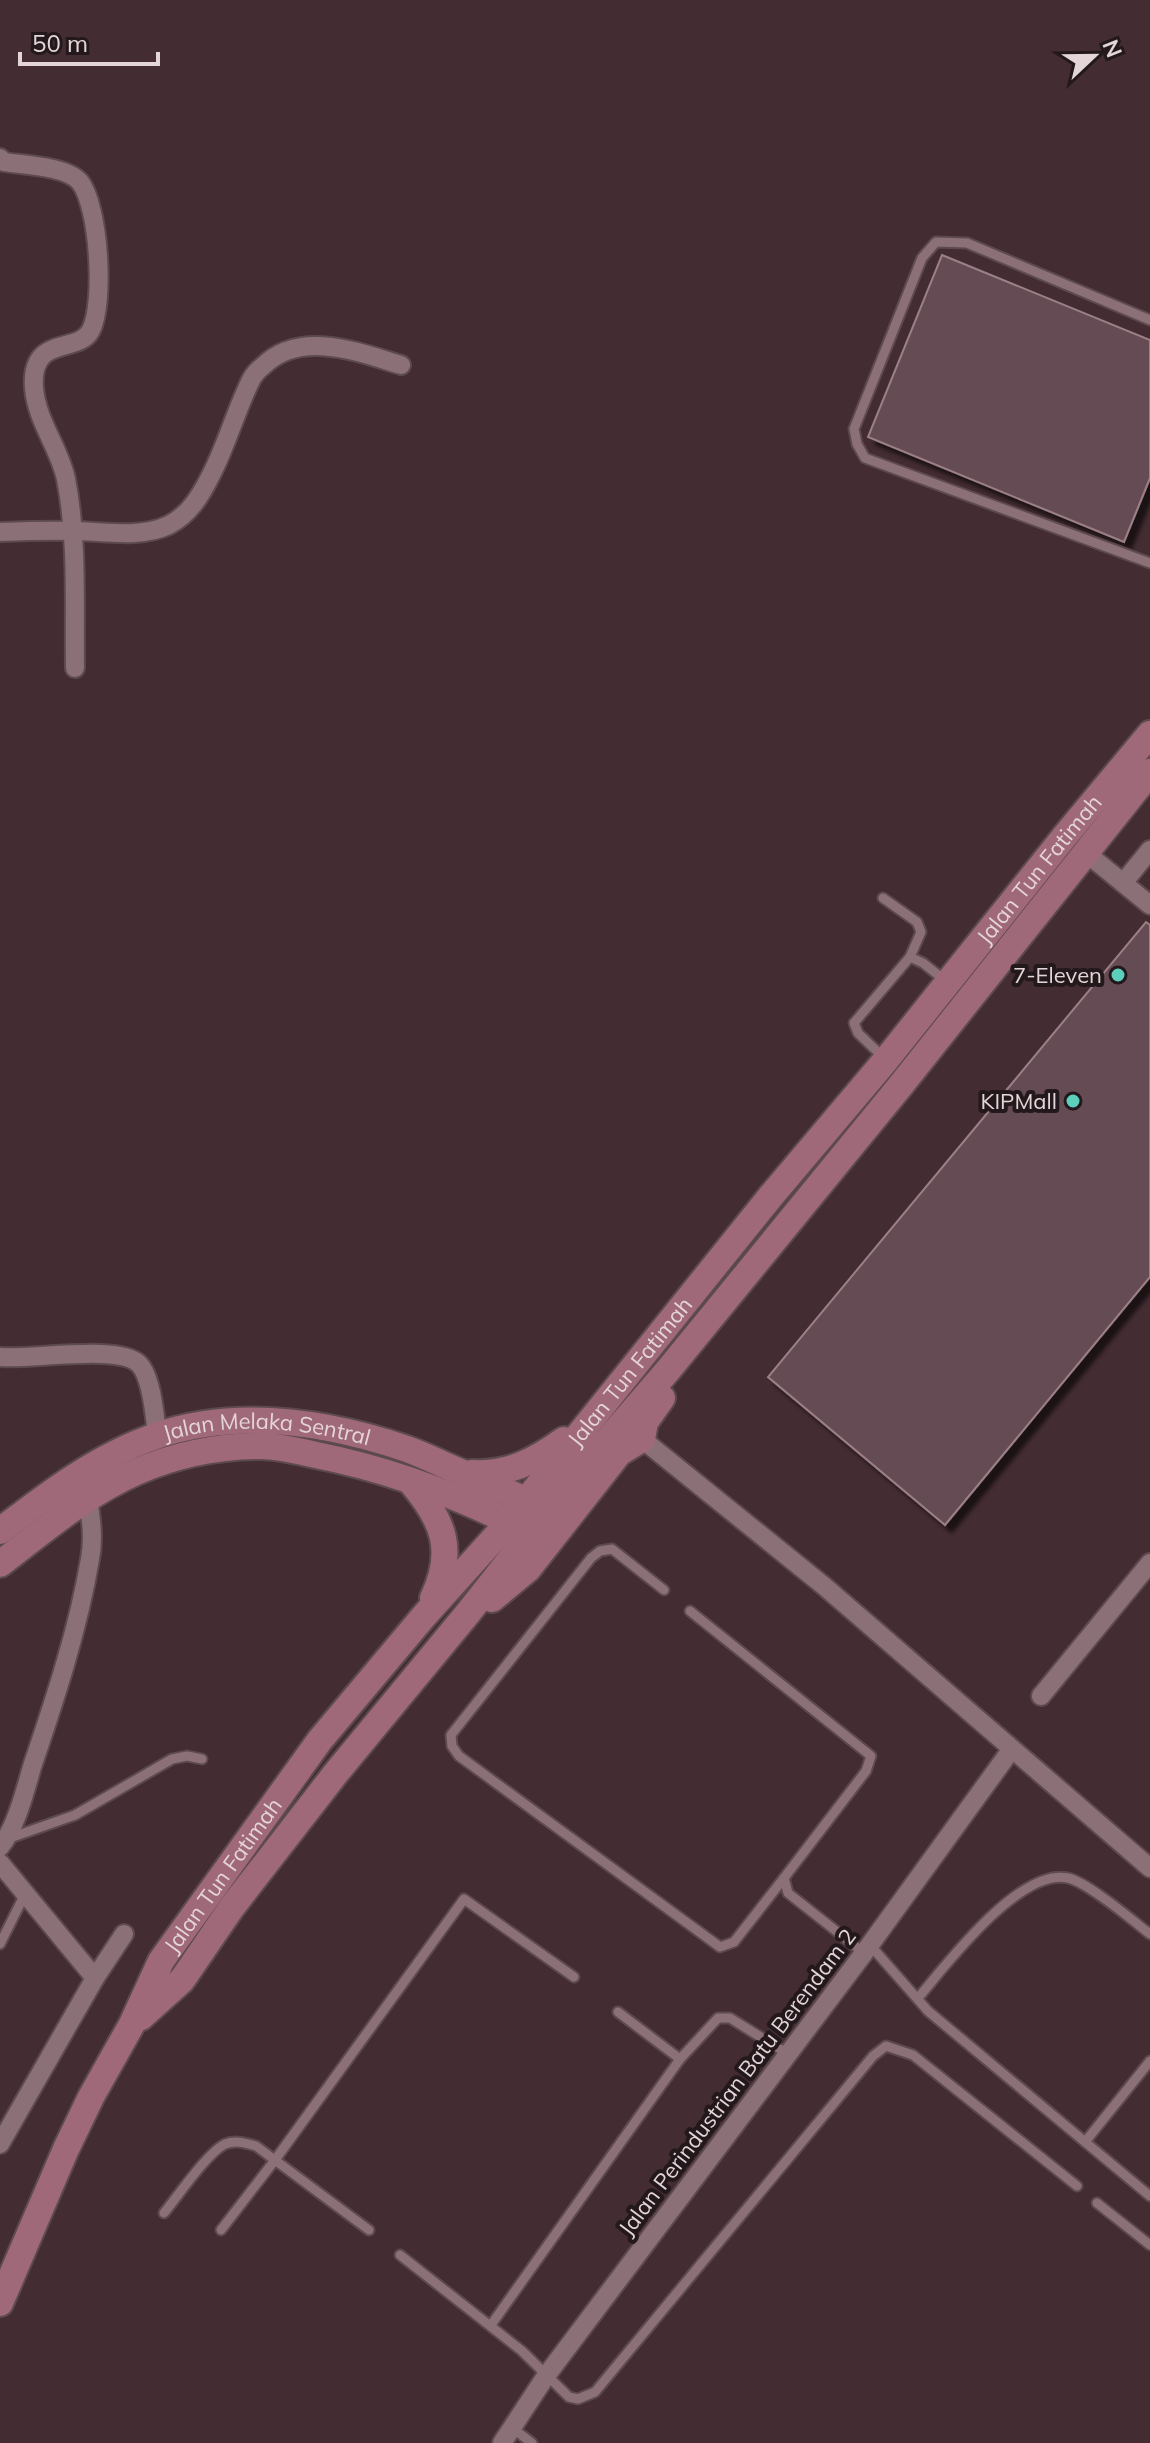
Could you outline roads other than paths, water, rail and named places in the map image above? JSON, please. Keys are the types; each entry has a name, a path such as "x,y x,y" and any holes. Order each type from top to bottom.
{"main road":[{"name":"Jalan Tun Fatimah","path":"132,2024 182,1980 242,1895 336,1773 468,1613 520,1527 595,1415 1150,734"},
{"name":"Jalan Tun Fatimah","path":"537,1505 669,1369 901,1085 1150,772"},
{"path":"468,1613 496,1597 528,1569 619,1453 642,1439 645,1422 665,1393 670,1379 669,1369"},
{"path":"461,1473 502,1472 522,1466 562,1442 595,1415"},
{"name":"Jalan Melaka Sentral","path":"0,1531 76,1475 125,1448 157,1435 203,1424 260,1421 331,1428 395,1446 537,1505"},
{"name":"Jalan Melaka Sentral","path":"0,1564 88,1498 136,1472 219,1448 263,1446 348,1461 410,1480 520,1527"},
{"path":"410,1480 439,1522 445,1544 445,1563 439,1586 424,1616"},
{"name":"Jalan Tun Fatimah","path":"0,2303 66,2149 132,2024 161,1961 320,1740 424,1616 520,1527"}],"street":[{"path":"0,158 4,162 65,172 79,181 89,205 100,271 100,293 91,330 84,339 46,353 36,364 34,388 42,423 54,443 63,468 74,531 75,668"},
{"path":"0,532 118,534 168,525 188,512 203,491 253,376 272,357 296,348 323,346 353,350 401,365"},
{"path":"1085,852 1150,905"},
{"path":"1123,883 1147,860"},
{"path":"0,1357 86,1353 129,1357 141,1365 145,1375 157,1435"},
{"path":"642,1439 824,1586 1150,1868"},
{"path":"3,1843 64,1673 91,1559 93,1532 88,1498"},
{"path":"1041,1696 1150,1563"},
{"name":"Jalan Perindustrian Batu Berendam 2","path":"507,2435 546,2376 867,1949 1011,1750"},
{"path":"0,1863 95,1978"},
{"path":"0,2144 95,1978 124,1934"}],"lane":[{"path":"1150,320 967,243 936,242 922,258 854,429 857,444 865,458 1150,563"},
{"path":"883,898 917,922 921,932 910,957 854,1023 858,1033 886,1060"},
{"path":"910,957 947,982"},
{"path":"664,1590 612,1549 600,1551 591,1558 451,1735 452,1746 459,1756 720,1947 734,1942 866,1771 871,1756 690,1611"},
{"path":"3,1843 75,1815 172,1759 187,1756 202,1759"},
{"path":"918,1998 981,1925 1028,1886 1057,1877 1071,1878 1150,1934"},
{"path":"784,1878 788,1893 867,1949 928,2011 1150,2196"},
{"path":"0,1944 25,1894"},
{"path":"221,2230 464,1899 574,1977"},
{"path":"618,2012 680,2059"},
{"path":"491,2325 680,2059 718,2018 730,2018 788,2054"},
{"path":"400,2255 522,2351 569,2397 578,2399 595,2392 873,2056 886,2046 913,2055 1077,2186"},
{"path":"1085,2142 1150,2061"},
{"path":"164,2213 215,2151 227,2143 241,2141 256,2146 369,2230"},
{"path":"1097,2203 1150,2245"},
{"path":"507,2435 532,2443"}],"place":[{"name":"7-Eleven","path":"1118,975"},
{"name":"KIPMall","path":"1073,1101"}]}
